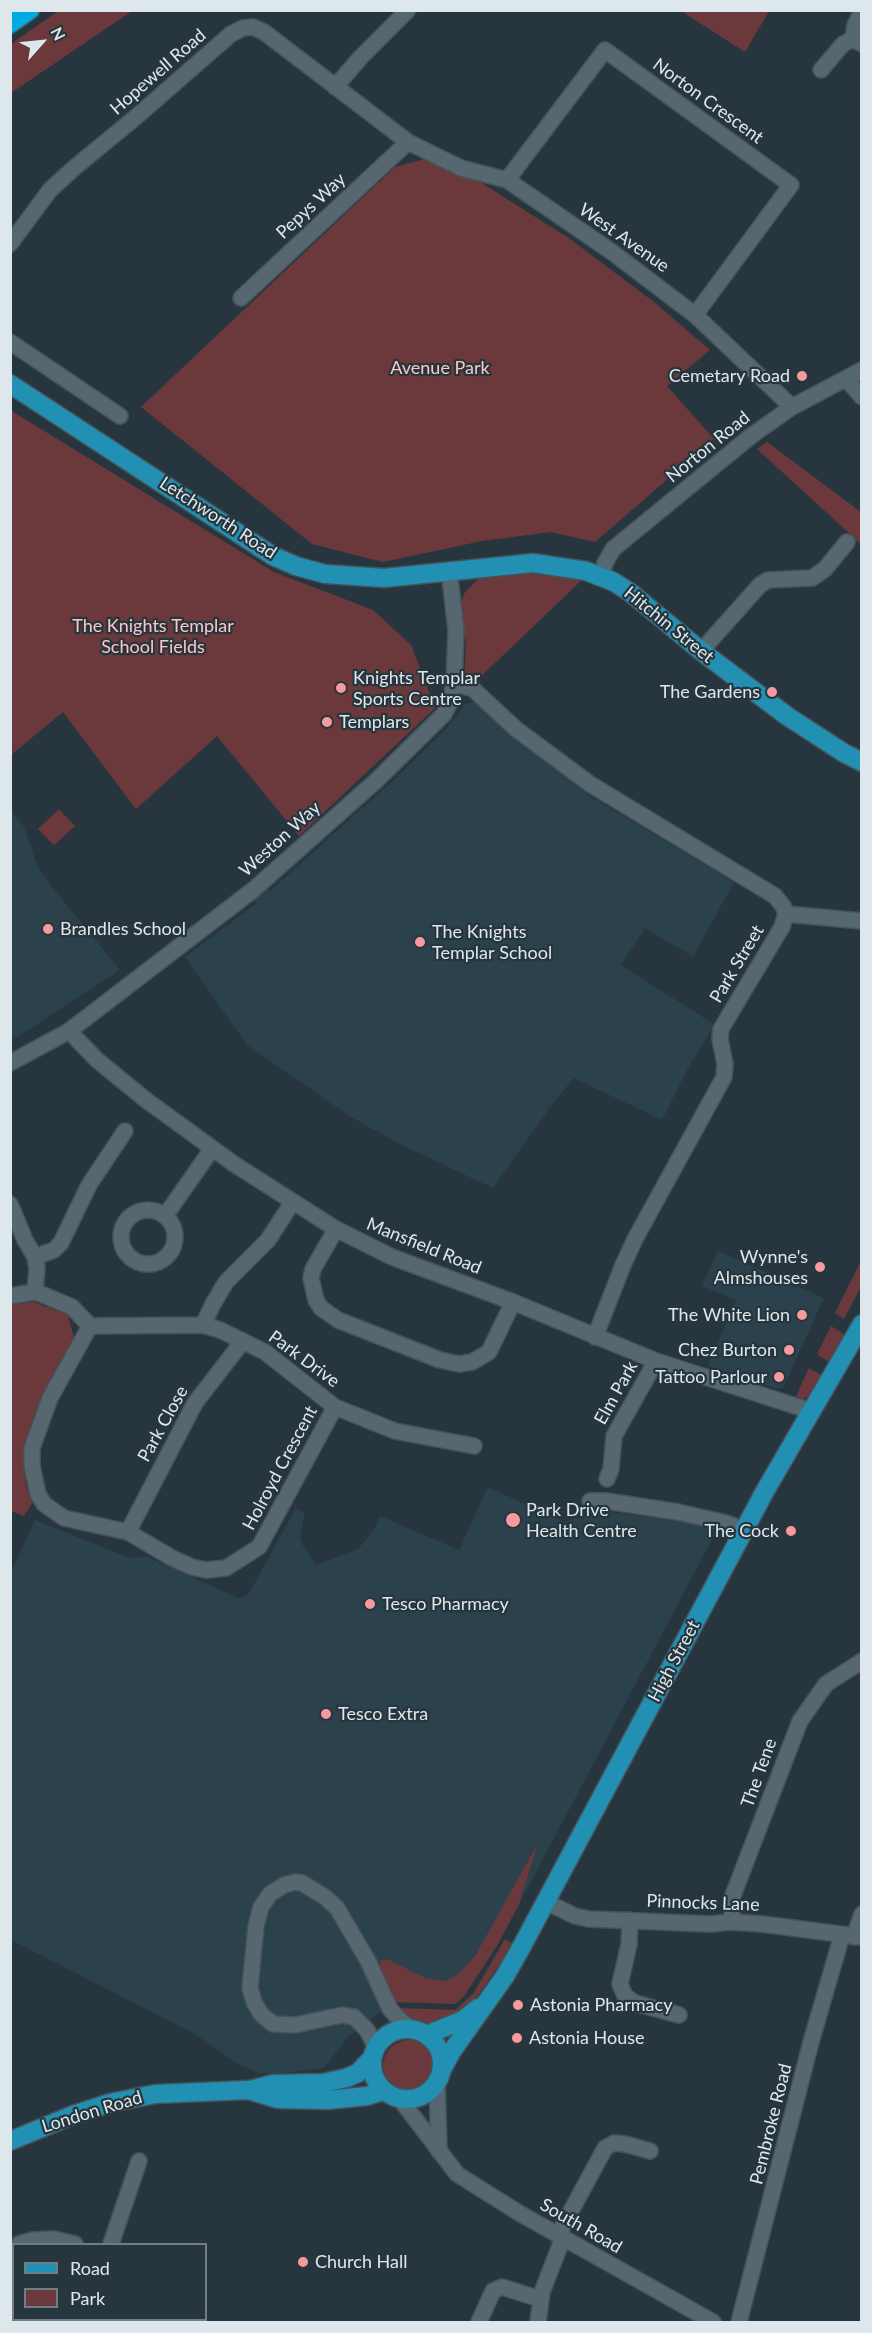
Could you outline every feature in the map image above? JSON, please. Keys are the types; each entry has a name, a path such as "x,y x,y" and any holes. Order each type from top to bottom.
{"highway":[{"path":"10,24 30,10"}],"main road":[{"name":"Letchworth Road","path":"10,384 273,556 296,566 325,574 384,578 449,570"},
{"name":"Hitchin Street","path":"449,570 533,563 567,567 601,577 631,593 701,651 787,716 861,762"},
{"name":"High Street","path":"439,2077 452,2050 489,2000 516,1956 744,1530 861,1324"},
{"name":"High Street","path":"420,2032 463,2020 489,2000"},
{"path":"402,2030 420,2032 436,2045 441,2058 439,2077 427,2093 414,2099 392,2095 376,2081 372,2070 374,2053 382,2039 392,2033 402,2030"},
{"name":"London Road","path":"248,2091 273,2084 323,2082 346,2078 358,2073 374,2053"},
{"name":"London Road","path":"10,2141 73,2115 110,2103 144,2096 221,2090 248,2091 278,2099 328,2100 392,2095"}],"street":[{"path":"335,87 406,11"},
{"path":"821,70 843,44 857,41 855,25 861,11"},
{"name":"Hopewell Road","path":"10,244 50,190 74,168 238,30 248,27 259,29 408,142"},
{"name":"Norton Crescent","path":"507,180 605,50 791,185 695,315"},
{"name":"West Avenue","path":"408,142 461,168 507,180 612,252 695,315 792,407"},
{"name":"Pepys Way","path":"241,298 408,142"},
{"path":"10,342 120,416"},
{"name":"Norton Road","path":"601,577 607,558 621,542 751,436 792,407 861,370"},
{"path":"846,379 861,397"},
{"path":"701,651 760,585 768,580 787,578 805,580 819,575 847,542"},
{"name":"Weston Way","path":"10,1064 69,1030 253,890 377,780 444,714 451,700 454,683 456,630 449,570"},
{"name":"Park Street","path":"454,683 473,689 516,729 590,784 776,896 786,914 782,927 721,1029 720,1039 726,1069 723,1077 635,1239 596,1337"},
{"path":"786,914 861,921"},
{"name":"Mansfield Road","path":"69,1030 97,1060 212,1149 292,1203 336,1229 392,1257 513,1302 656,1361 811,1411"},
{"path":"35,1257 54,1250 61,1243 89,1185 125,1131"},
{"path":"165,1216 212,1149"},
{"path":"203,1325 226,1282 255,1255 292,1203"},
{"path":"10,1204 35,1257 37,1268 35,1292"},
{"path":"336,1229 313,1269 311,1278 316,1300 321,1308 338,1320 440,1360 459,1364 472,1362 489,1352 513,1302"},
{"path":"10,1296 35,1292 72,1307 90,1326"},
{"name":"Park Drive","path":"90,1326 203,1325 265,1352 335,1407 395,1431 474,1446"},
{"name":"Holroyd Crescent","path":"90,1326 46,1408 32,1448 34,1482 44,1504 64,1518 128,1532 192,1567 216,1570 236,1564 259,1547 268,1535 335,1407"},
{"name":"Park Close","path":"128,1532 195,1403 243,1341"},
{"name":"Elm Park","path":"607,1479 611,1469 614,1436 656,1361"},
{"path":"590,1501 616,1502 678,1512 726,1523 744,1530"},
{"name":"The Tene","path":"732,1922 732,1898 800,1721 826,1684 861,1661"},
{"path":"374,2053 367,2030 354,2018 342,2015 295,2025 273,2024 261,2014 254,2002 250,1988 256,1926 261,1906 270,1894 284,1885 302,1883 338,1908 368,1961 390,2009 401,2021 420,2032"},
{"name":"Pinnocks Lane","path":"546,1902 575,1916 789,1926 852,1936"},
{"name":"Pembroke Road","path":"740,2322 811,2042 861,1914"},
{"path":"630,1920 629,1944 620,1984 625,1996 635,2003 679,2015"},
{"path":"439,2077 439,2151"},
{"name":"South Road","path":"392,2095 457,2174 713,2322"},
{"path":"538,2322 540,2299 561,2236 605,2148 614,2143 650,2151"},
{"path":"111,2243 139,2161"},
{"path":"22,2243 54,2239 71,2243"},
{"path":"479,2322 493,2291 502,2287 540,2299"}],"shaded area":[{"name":"The Knights Templar School","path":"479,703 588,795 734,882 693,957 645,928 621,965 715,1025 688,1068 662,1120 574,1078 553,1103 493,1188 404,1146 351,1117 247,1045 185,957 257,903 251,900 268,886 269,892 389,784 446,729 466,704"},
{"name":"Brandles School","path":"10,810 24,827 37,865 48,882 120,970 11,1041"},
{"path":"718,1251 824,1298 783,1388 774,1388 708,1366 736,1300 702,1286"},
{"path":"488,1487 564,1522 588,1514 606,1512 683,1521 716,1532 498,1944 464,1996 455,2004 394,2002 349,2036 324,2068 285,2073 259,2073 239,2065 195,2034 11,1940 11,1573 35,1520 130,1558 145,1556 238,1598 248,1595 296,1508 305,1513 300,1536 303,1546 317,1565 358,1549 373,1531 380,1516 459,1550"}],"green space":[{"path":"58,11 132,11 11,93 11,44"},
{"path":"681,11 769,11 745,52"},
{"name":"Avenue Park","path":"424,159 474,178 570,239 654,302 710,350 667,386 714,439 595,542 551,532 482,541 383,562 312,544 141,407 395,167"},
{"name":"The Knights Templar School Fields","path":"10,410 274,572 373,610 411,645 435,708 299,836 217,736 136,809 63,712 11,755"},
{"path":"767,442 861,512 861,544 757,449"},
{"path":"518,572 559,575 582,580 473,684 464,679 466,643 461,602 465,592 480,577"},
{"path":"59,809 75,826 54,845 38,829"},
{"path":"861,1261 861,1287 844,1319 835,1313"},
{"path":"34,1302 68,1315 74,1338 29,1434 24,1452 24,1468 26,1485 32,1503 24,1516 11,1511 10,1305"},
{"path":"831,1326 847,1336 830,1363 817,1354"},
{"path":"809,1368 823,1376 811,1396 802,1399 796,1396"},
{"path":"538,1843 519,1904 498,1944 464,1996 455,2004 394,2002 388,1992 380,1966 381,1960 387,1959 426,1978 446,1981 459,1973 475,1956"},
{"path":"505,1939 512,1943 502,1961 474,2001 455,2018 426,2026 410,2019 399,2010 400,2008 455,2010 473,1994"},
{"path":"404,2040 414,2040 423,2044 431,2052 435,2066 431,2080 423,2088 414,2092 404,2092 395,2088 387,2080 383,2071 383,2061 387,2052 395,2044"}],"place":[{"name":"Cemetary Road","path":"802,376"},
{"name":"Knights Templar Sports Centre","path":"341,688"},
{"name":"The Gardens","path":"772,692"},
{"name":"Templars","path":"327,722"},
{"name":"Brandles School","path":"48,929"},
{"name":"The Knights Templar School","path":"420,942"},
{"name":"Wynne's Almshouses","path":"820,1267"},
{"name":"The White Lion","path":"802,1315"},
{"name":"Chez Burton","path":"789,1350"},
{"name":"Tattoo Parlour","path":"779,1377"},
{"name":"Park Drive Health Centre","path":"513,1520"},
{"name":"The Cock","path":"791,1531"},
{"name":"Tesco Pharmacy","path":"370,1604"},
{"name":"Tesco Extra","path":"326,1714"},
{"name":"Astonia Pharmacy","path":"518,2005"},
{"name":"Astonia House","path":"517,2038"},
{"name":"Church Hall","path":"303,2262"}]}
